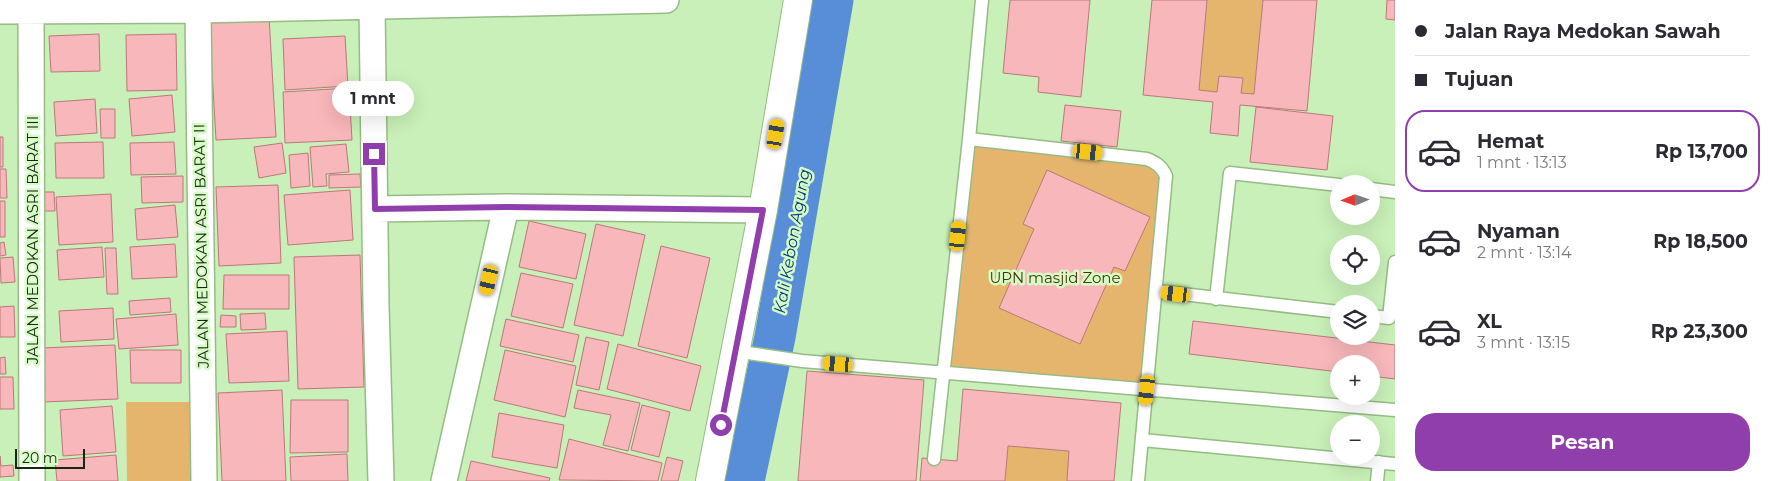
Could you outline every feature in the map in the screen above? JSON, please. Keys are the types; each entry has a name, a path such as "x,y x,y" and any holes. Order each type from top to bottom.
{"street":[{"path":"0,11 31,6 198,10 666,0"},
{"path":"710,481 743,353 763,210 798,0"},
{"name":"JALAN MEDOKAN ASRI BARAT III","path":"31,6 32,481"},
{"path":"372,6 381,481"},
{"name":"JALAN MEDOKAN ASRI BARAT II","path":"198,10 204,481"},
{"path":"375,209 506,207 763,210"},
{"path":"444,481 506,207"}],"lane":[{"path":"934,459 969,139 982,0"},
{"path":"969,139 1147,159 1161,166 1166,176 1138,481"},
{"path":"1216,298 1230,173 1330,184"},
{"path":"1380,190 1395,192"},
{"path":"1380,317 1389,318 1395,262"},
{"path":"1156,291 1330,311"},
{"path":"743,353 794,360 1395,410"},
{"path":"1142,440 1330,457"},
{"path":"1380,462 1395,464"},
{"path":"1377,481 1379,465"}],"green space":[{"path":"1207,0 1263,0 1254,94 1241,93 1243,78 1219,76 1217,92 1199,90"},
{"name":"UPN masjid Zone","path":"969,139 1161,166 1147,390 943,372"},
{"path":"126,402 195,402 196,481 127,481"},
{"path":"1008,446 1069,451 1067,481 1005,481"}],"building":[{"path":"1010,0 1090,0 1081,97 1038,92 1039,77 1003,73"},
{"path":"1152,0 1207,0 1199,90 1217,92 1219,76 1243,78 1241,93 1254,94 1263,0 1317,0 1307,111 1240,105 1238,136 1210,133 1213,102 1143,95"},
{"path":"1387,0 1395,0 1395,20 1386,19"},
{"path":"269,17 276,137 216,140 209,20"},
{"path":"99,34 100,71 51,72 49,36"},
{"path":"176,34 177,90 127,91 126,35"},
{"path":"345,36 348,86 285,90 283,39"},
{"path":"349,88 352,140 285,143 283,92"},
{"path":"172,95 175,132 132,136 129,99"},
{"path":"95,99 97,133 56,136 54,102"},
{"path":"1065,105 1121,111 1117,147 1061,141"},
{"path":"1256,107 1333,116 1327,170 1250,162"},
{"path":"100,109 115,109 115,138 101,138"},
{"path":"0,137 3,137 3,167 0,167"},
{"path":"103,142 104,178 56,178 55,143"},
{"path":"174,142 176,174 131,175 130,143"},
{"path":"282,143 286,173 259,178 254,147"},
{"path":"346,144 349,172 326,174 327,186 313,187 310,147"},
{"path":"308,153 310,186 291,188 289,155"},
{"path":"0,169 6,169 7,198 0,198"},
{"path":"1047,170 1150,217 1125,271 1114,267 1080,344 999,308 1034,229 1023,224"},
{"path":"360,174 361,187 329,188 329,175"},
{"path":"183,176 183,202 142,203 141,177"},
{"path":"278,185 281,263 219,266 216,187"},
{"path":"350,190 353,240 288,245 284,195"},
{"path":"43,192 54,192 55,211 44,211"},
{"path":"111,194 113,242 59,245 56,197"},
{"path":"0,201 5,201 5,237 0,237"},
{"path":"175,205 178,237 137,240 135,209"},
{"path":"529,221 586,234 576,279 519,267"},
{"path":"596,224 645,235 623,336 574,325"},
{"path":"4,242 6,255 0,256 0,243"},
{"path":"175,244 177,277 132,279 130,247"},
{"path":"661,246 710,258 687,358 638,346"},
{"path":"102,247 104,277 59,280 57,250"},
{"path":"105,248 116,248 118,294 107,294"},
{"path":"360,255 364,387 298,389 294,257"},
{"path":"13,257 15,282 1,283 0,258"},
{"path":"521,273 573,284 563,328 511,316"},
{"path":"224,275 289,275 289,309 223,309"},
{"path":"170,298 171,312 130,315 129,301"},
{"path":"14,306 15,337 0,337 0,307"},
{"path":"113,308 114,339 61,342 59,311"},
{"path":"265,313 266,329 241,330 240,314"},
{"path":"176,314 178,345 119,349 116,319"},
{"path":"221,315 236,316 236,327 220,327"},
{"path":"506,319 579,335 573,362 500,346"},
{"path":"1193,321 1330,337 1330,345 1380,345 1380,343 1395,345 1395,379 1380,377 1380,355 1330,355 1330,371 1189,354"},
{"path":"287,331 289,381 229,383 226,334"},
{"path":"586,337 609,342 599,390 576,385"},
{"path":"618,344 701,366 690,411 607,389"},
{"path":"115,345 118,399 43,402 41,348"},
{"path":"130,350 181,350 181,383 131,383"},
{"path":"505,350 576,366 565,417 494,400"},
{"path":"5,357 6,374 0,374 0,358"},
{"path":"807,371 924,380 916,481 798,481"},
{"path":"0,377 13,377 14,409 0,409"},
{"path":"963,389 1121,403 1114,481 1067,481 1069,451 1008,446 1005,481 920,481 922,458 957,461"},
{"path":"282,390 286,481 222,481 218,393"},
{"path":"578,390 640,403 628,451 603,445 611,415 574,408"},
{"path":"291,400 348,400 348,452 290,453"},
{"path":"642,405 670,412 659,457 631,450"},
{"path":"112,406 116,452 63,456 60,410"},
{"path":"499,413 564,425 557,468 492,457"},
{"path":"569,439 662,463 658,481 559,480"},
{"path":"347,454 348,481 291,481 290,457"},
{"path":"116,455 118,481 57,481 55,460"},
{"path":"0,456 1,466 13,465 14,476 0,477"},
{"path":"667,457 683,461 678,481 661,481"},
{"path":"471,461 550,478 549,481 466,481"}],"waterway":[{"name":"Kali Kebon Agung","path":"744,481 775,337 833,0"}],"route":[{"path":"374,154 375,209 506,207 763,210 721,425"}]}
